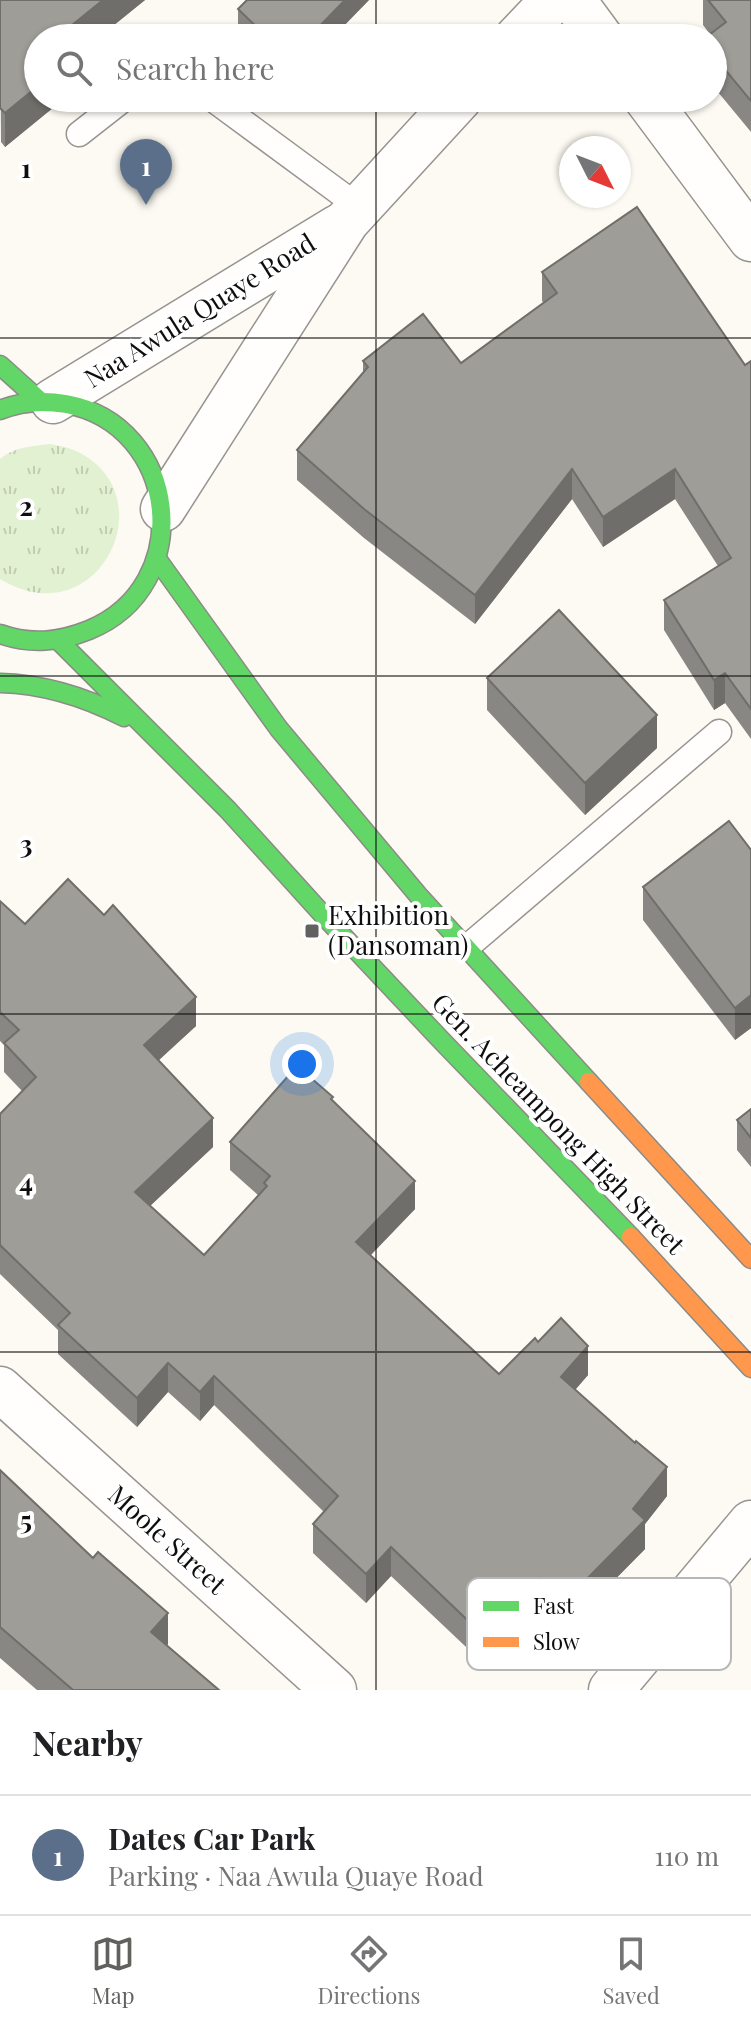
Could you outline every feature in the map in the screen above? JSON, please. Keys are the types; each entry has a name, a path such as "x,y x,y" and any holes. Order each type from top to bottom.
{"main road":[{"path":"0,365 47,401"},
{"path":"0,410 47,401 86,409 118,426 139,447 155,477 163,509 163,534 157,559 143,589 120,614 92,632 59,641 31,642 1,636"},
{"name":"Gen. Acheampong High Street","path":"157,559 279,729 408,884 751,1259"},
{"name":"Gen. Acheampong High Street","path":"59,641 228,810 751,1368"},
{"path":"0,683 55,690 101,705 145,728"}],"street":[{"path":"530,24 553,0"},
{"path":"573,0 591,24"},
{"name":"Naa Awula Quaye Road","path":"163,509 353,214 447,112"},
{"path":"656,112 751,239"},
{"name":"Naa Awula Quaye Road","path":"47,401 353,214"},
{"name":"Moole Street","path":"0,1389 334,1690"},
{"path":"705,1578 751,1523"},
{"path":"611,1690 628,1670"}],"lane":[{"path":"79,134 107,112"},
{"path":"228,112 353,214"},
{"path":"466,948 719,732"}],"green space":[{"path":"51,444 76,451 103,471 117,498 118,526 110,554 92,576 67,590 35,592 0,579 0,459 31,446"}],"building":[{"path":"0,0 103,0 73,24 24,24 24,97 5,113 0,108"},
{"path":"247,0 345,0 322,24 254,24 238,9"},
{"path":"708,0 751,0 751,101 727,72 727,24 723,24 726,22"},
{"path":"637,207 745,365 751,361 751,709 725,673 714,680 664,600 731,558 675,469 603,517 572,469 475,595 364,509 297,450 368,367 363,361 423,314 461,363 557,293 542,272"},
{"path":"559,610 657,715 585,783 487,678"},
{"path":"729,821 751,850 751,995 735,1008 643,887"},
{"path":"68,879 104,915 113,905 196,997 144,1045 213,1118 135,1192 204,1255 267,1186 264,1183 270,1176 230,1142 297,1066 333,1097 331,1099 415,1181 356,1242 499,1374 535,1338 538,1342 561,1318 588,1346 561,1377 635,1443 667,1467 633,1509 645,1520 588,1578 467,1578 467,1620 391,1547 366,1574 313,1524 338,1496 214,1376 200,1392 168,1363 137,1398 58,1325 70,1313 0,1245 0,1114 36,1077 4,1043 19,1030 0,1012 0,901 25,924"},
{"path":"751,1109 751,1138 737,1120"},
{"path":"0,1470 93,1558 98,1552 168,1613 151,1632 219,1690 73,1690 0,1627"}],"traffic: fast":[{"path":"0,365 40,401"},
{"path":"0,410 24,403 49,402 66,404 104,418 133,442 152,473 161,508 159,545 147,579 124,609 89,630 67,637 34,641 0,634"},
{"path":"157,559 279,729 418,895 589,1082"},
{"path":"59,641 228,810 441,1040 631,1237"},
{"path":"0,683 64,693 124,717"}],"traffic: slow":[{"path":"589,1082 751,1259"},
{"path":"631,1237 751,1368"}],"place":[{"name":"Dates Car Park","path":"146,205"},
{"name":"Exhibition (Dansoman)","path":"312,931"}]}
